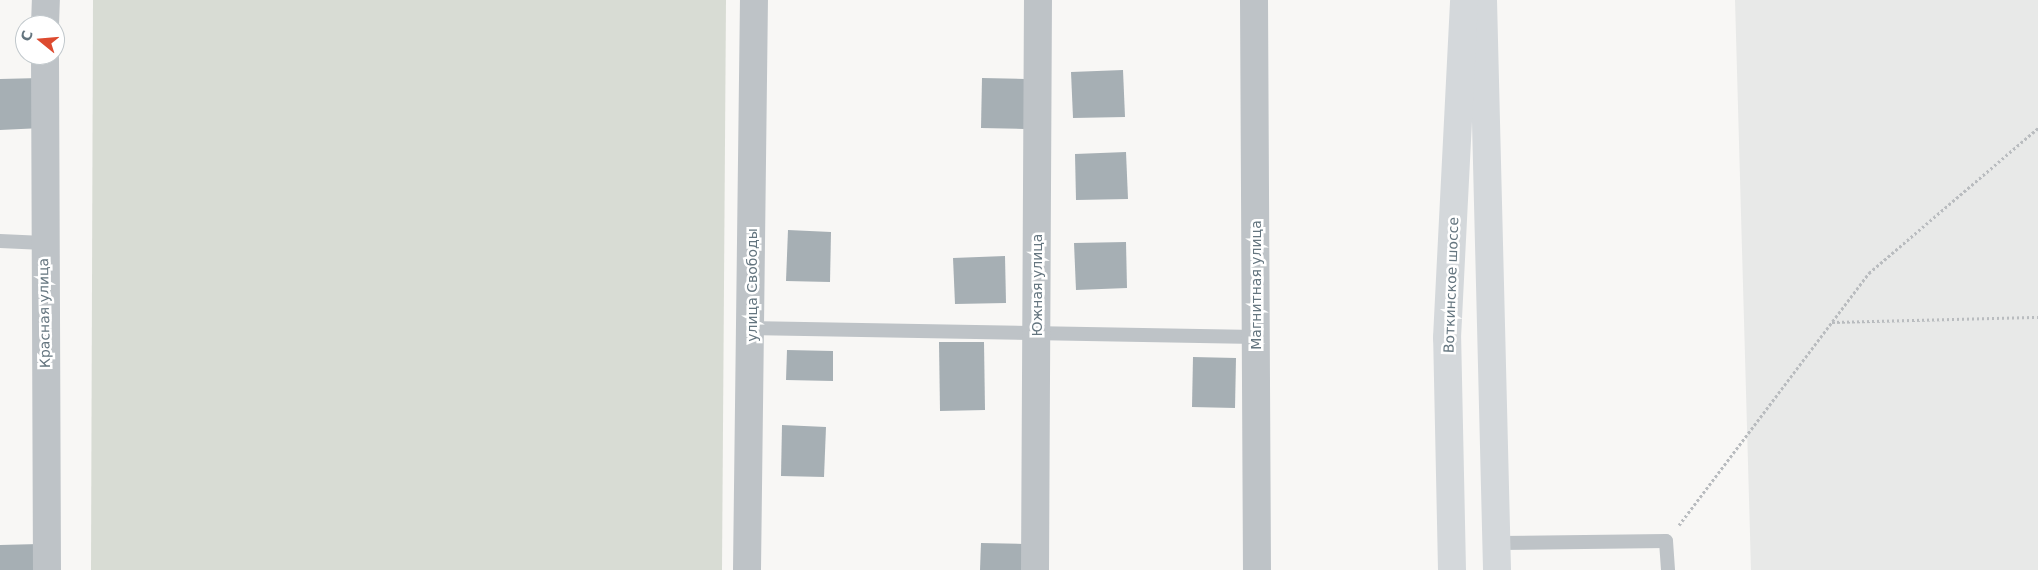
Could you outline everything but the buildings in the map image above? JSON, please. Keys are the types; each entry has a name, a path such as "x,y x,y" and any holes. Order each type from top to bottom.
{"main road":[{"name":"Воткинское шоссе","path":"1452,570 1447,338 1464,0"},
{"path":"1483,0 1497,570"}],"street":[{"path":"45,15 46,0"},
{"name":"улица Свободы","path":"747,570 752,328 754,0"},
{"name":"Южная улица","path":"1035,570 1038,0"},
{"name":"Магнитная улица","path":"1254,0 1257,570"},
{"name":"Красная улица","path":"45,65 44,243 47,570"}],"lane":[{"path":"0,241 44,243"},
{"path":"752,328 1256,337"},
{"path":"1496,543 1666,541 1668,570"}],"path":[{"path":"1666,541 1869,273 2038,128"},
{"path":"1832,322 2038,317"}],"shaded area":[{"path":"93,0 726,0 722,570 91,570"},
{"path":"1735,0 2038,0 2038,570 1751,570"}]}
